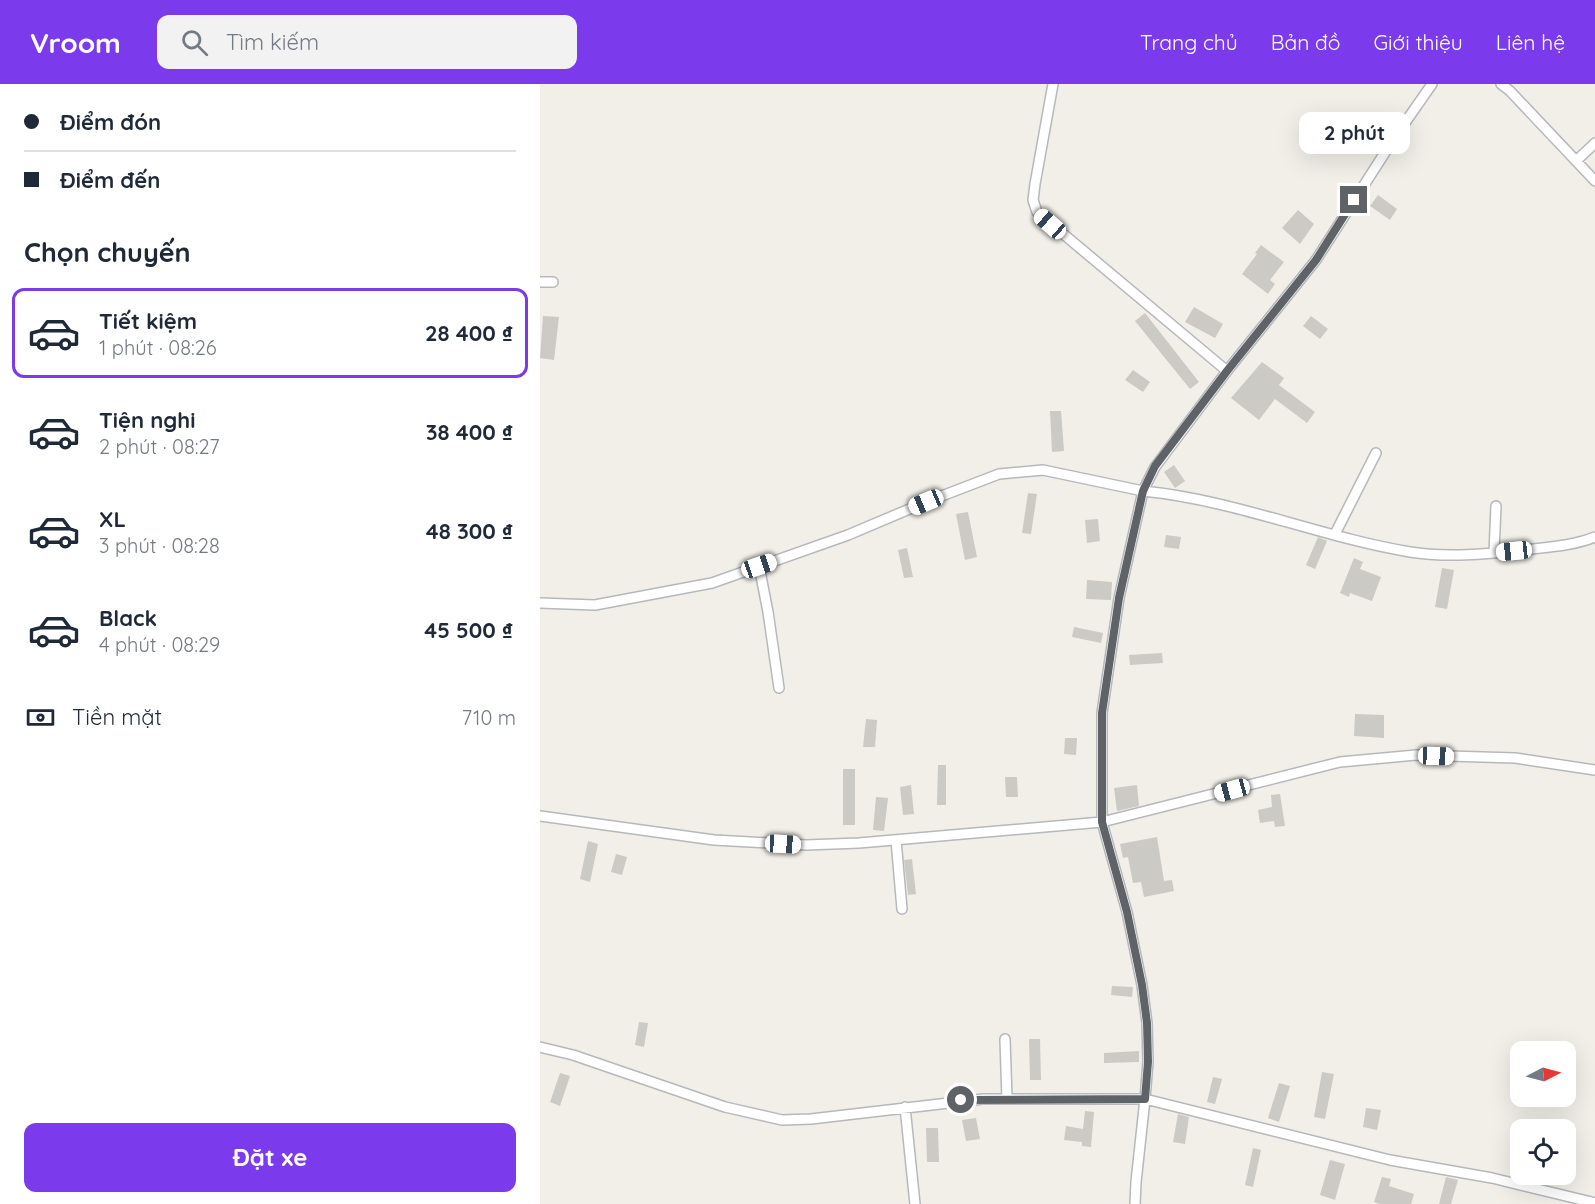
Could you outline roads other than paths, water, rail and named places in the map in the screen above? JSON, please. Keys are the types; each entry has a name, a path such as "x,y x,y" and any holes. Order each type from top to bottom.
{"street":[{"path":"1053,84 1035,184 1033,200 1037,212 1227,371"},
{"path":"1135,1204 1148,1062 1147,1023 1142,985 1127,912 1102,822 1102,713 1119,598 1143,491 1155,466 1316,260 1432,84"},
{"path":"1501,84 1595,181"},
{"path":"1576,161 1595,143"},
{"path":"540,282 553,282"},
{"path":"1335,534 1376,453"},
{"path":"540,603 595,605 712,583 848,535 999,474 1043,470 1143,491 1178,495 1412,552 1477,555 1575,544 1595,537"},
{"path":"1494,553 1496,506"},
{"path":"759,566 779,688"},
{"path":"540,816 714,840 806,845 896,840 1122,819 1340,762 1416,755 1515,758 1595,770"},
{"path":"896,840 902,909"},
{"path":"1005,1039 1007,1099"},
{"path":"540,1047 573,1055 725,1107 782,1120 811,1119 961,1100 1145,1099 1390,1160 1492,1178 1595,1203"},
{"path":"905,1107 915,1204"}]}
